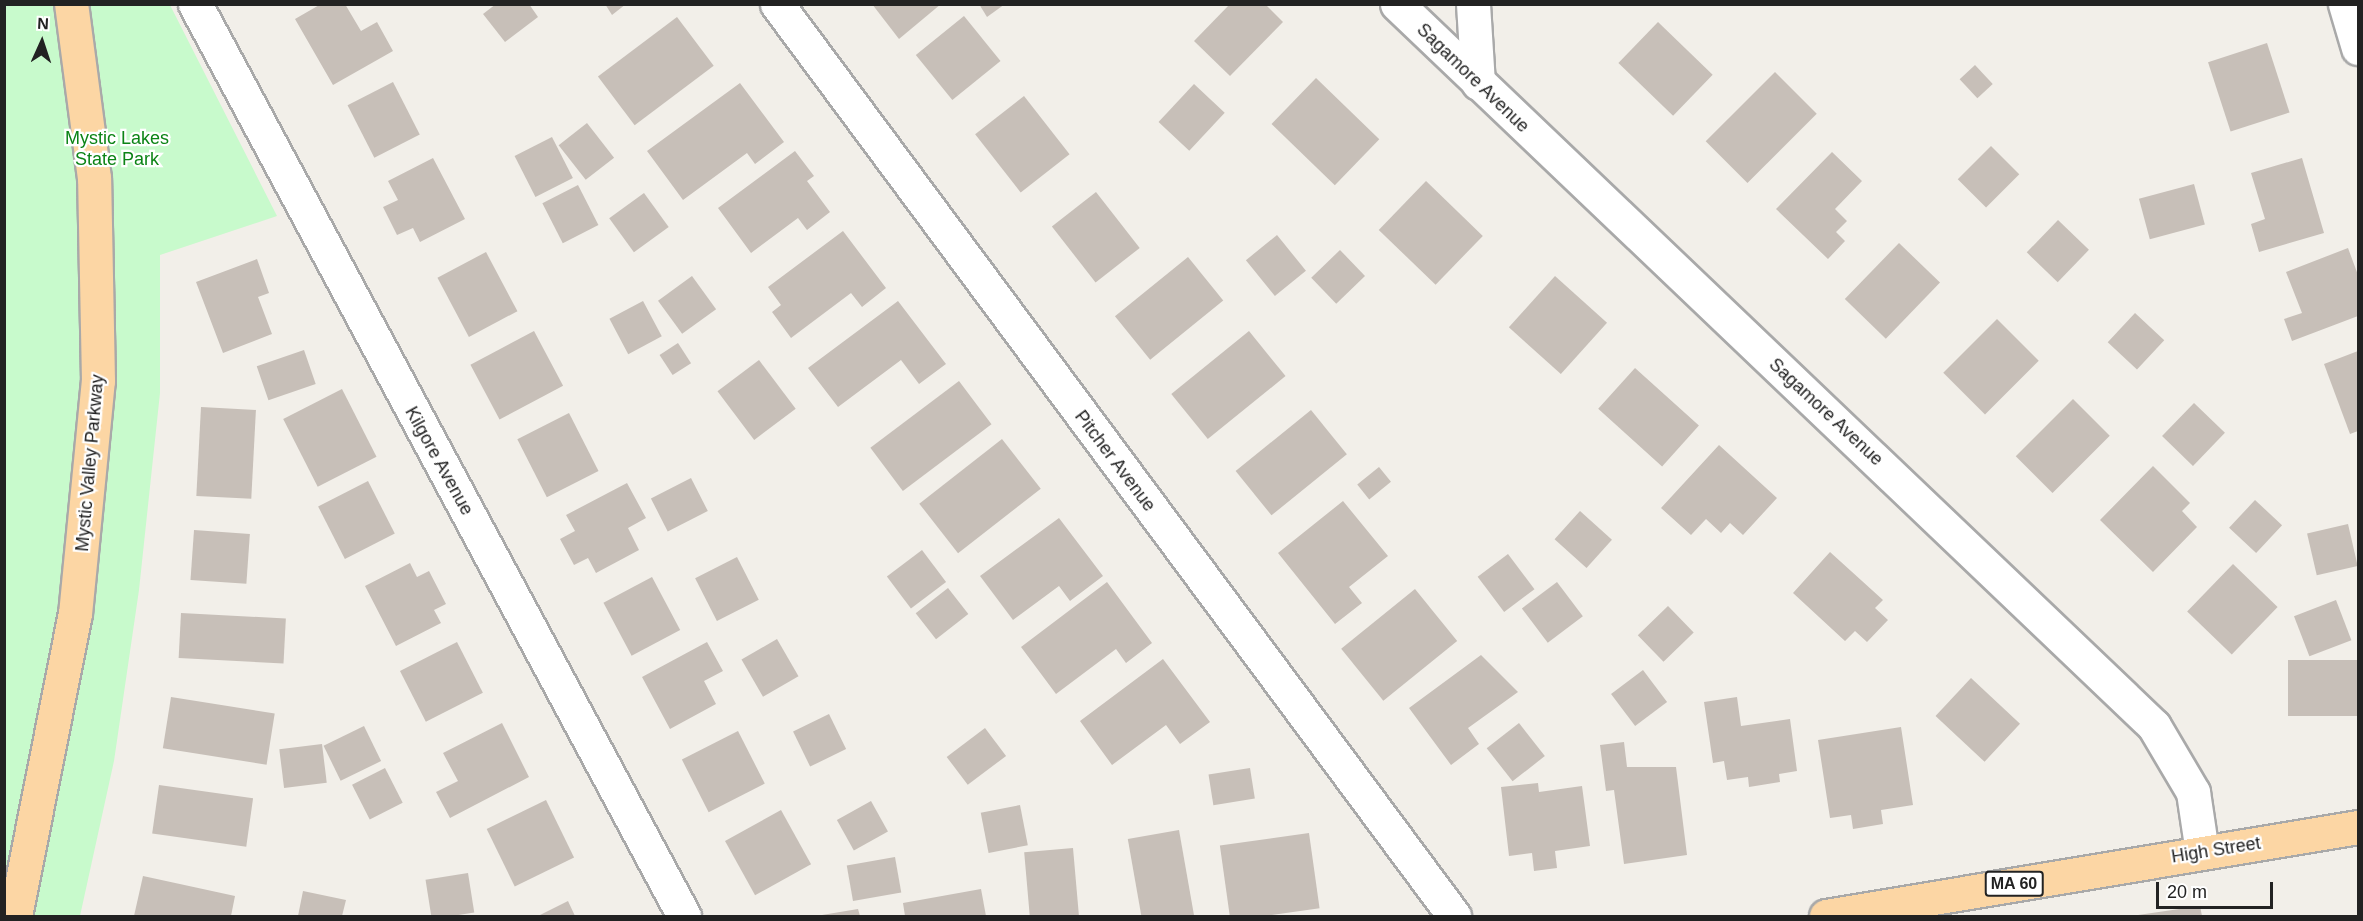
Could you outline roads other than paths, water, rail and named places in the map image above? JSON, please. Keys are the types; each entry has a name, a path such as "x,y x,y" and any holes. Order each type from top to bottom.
{"main road":[{"name":"Mystic Valley Parkway","path":"15,916 75,614 98,381 94,178 71,4"},
{"name":"High Street","path":"1826,916 2358,827"}],"street":[{"name":"Kilgore Avenue","path":"195,4 684,916"},
{"name":"Pitcher Avenue","path":"777,4 1454,916"},
{"name":"Sagamore Avenue","path":"1396,4 2154,726 2193,792 2202,852"},
{"path":"1473,4 1478,83"},
{"path":"2346,4 2358,48"}],"park label":[{"name":"Mystic Lakes State Park","path":"117,149"}]}
